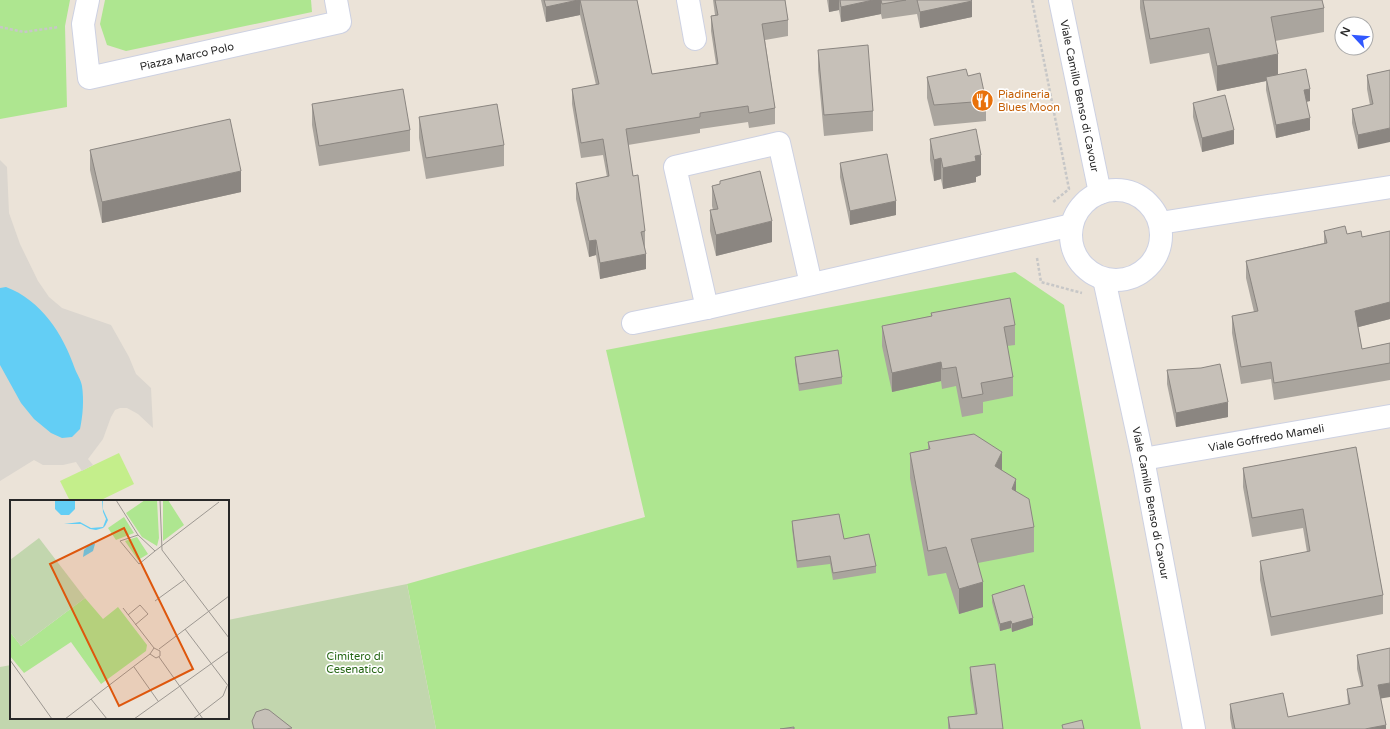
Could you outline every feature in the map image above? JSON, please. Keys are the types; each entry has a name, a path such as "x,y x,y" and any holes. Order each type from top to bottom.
{"street":[{"name":"Piazza Marco Polo","path":"88,0 83,24 89,78 340,22 336,0"},
{"path":"688,0 695,39"},
{"name":"Viale Camillo Benso di Cavour","path":"1060,0 1100,193"},
{"path":"707,308 675,167 690,163 779,143 811,284"},
{"path":"1160,223 1390,187"},
{"path":"1115,190 1130,192 1143,198 1153,209 1160,223 1161,236 1159,250 1152,262 1143,271 1131,278 1118,280 1104,279 1086,268 1074,252 1071,238 1072,225 1078,211 1088,200 1100,193 1115,190"},
{"path":"634,323 707,308 1072,225"},
{"name":"Viale Camillo Benso di Cavour","path":"1104,279 1143,459 1194,729"},
{"name":"Viale Goffredo Mameli","path":"1143,459 1390,416"}],"path":[{"path":"1032,0 1069,188 1031,222 1041,282 1085,294"},
{"path":"0,27 24,32 83,24"}],"green space":[{"path":"0,0 70,0 65,26 67,107 0,119"},
{"path":"105,0 311,0 312,12 126,51 107,45 100,24"},
{"path":"1015,272 1064,305 1141,729 436,729 407,584 645,517 606,350"},
{"path":"119,453 134,484 101,500 70,500 60,481"},
{"name":"Cimitero di Cesenatico","path":"407,584 436,729 0,729 0,667 10,665 10,719 229,719 229,620"}],"shaded area":[{"path":"0,160 7,167 9,213 20,244 38,281 49,297 62,308 111,325 129,357 136,374 151,388 153,428 138,414 127,408 115,410 103,439 88,459 93,465 82,471 76,462 63,465 43,465 34,460 0,481"}],"water":[{"path":"6,287 30,300 40,309 57,331 70,356 80,379 83,397 80,429 72,437 62,438 51,433 34,419 21,403 0,365 0,288"}],"building":[{"path":"544,0 578,0 546,7"},
{"path":"580,0 637,0 652,74 718,64 711,16 718,15 715,0 785,0 788,20 762,24 775,108 749,113 748,106 700,113 700,117 626,129 633,176 638,175 645,231 641,232 646,254 600,263 596,240 589,241 576,183 609,176 603,139 581,143 572,89 599,84"},
{"path":"840,0 873,0 841,7"},
{"path":"881,0 906,0 882,4"},
{"path":"917,0 971,0 972,1 920,12"},
{"path":"1143,0 1322,0 1324,8 1271,17 1278,54 1217,66 1209,28 1150,39"},
{"path":"868,45 873,111 824,115 818,50"},
{"path":"966,69 968,76 980,73 986,101 934,105 927,77"},
{"path":"1306,69 1310,89 1304,90 1310,118 1276,125 1266,77"},
{"path":"1390,70 1390,128 1358,135 1352,109 1373,104 1367,75"},
{"path":"403,89 410,130 319,146 312,104"},
{"path":"1225,95 1234,130 1202,138 1193,103"},
{"path":"497,104 504,145 426,158 419,117"},
{"path":"230,119 241,171 102,202 90,150"},
{"path":"976,129 981,155 975,156 976,161 943,168 941,158 934,160 930,139"},
{"path":"887,154 896,201 850,211 840,163"},
{"path":"760,171 772,221 716,235 710,210 718,209 712,186 720,184 720,181"},
{"path":"1345,226 1347,234 1361,231 1362,237 1390,231 1390,302 1355,311 1362,349 1390,343 1390,363 1274,383 1271,362 1241,367 1232,316 1258,311 1246,261 1327,243 1324,231"},
{"path":"1010,298 1015,325 1004,327 1013,377 981,383 983,394 962,398 956,367 942,369 941,362 892,373 882,326 932,316 931,313"},
{"path":"838,350 842,377 799,384 795,357"},
{"path":"1220,364 1228,402 1176,413 1167,370 1201,368"},
{"path":"974,434 1002,452 995,466 1016,479 1012,489 1029,499 1034,527 971,539 983,582 959,589 946,547 928,551 910,453 930,449 928,442"},
{"path":"1356,447 1383,595 1271,617 1260,561 1310,551 1303,509 1252,518 1243,468"},
{"path":"839,514 844,539 869,534 876,566 833,573 830,556 797,561 792,521"},
{"path":"1024,585 1033,618 1012,624 1011,621 1000,624 992,595"},
{"path":"1390,648 1390,683 1378,685 1386,725 1365,729 1235,729 1230,704 1283,693 1288,717 1350,704 1347,689 1363,686 1357,655"},
{"path":"995,664 1003,729 950,729 948,717 977,714 970,667"},
{"path":"265,709 269,710 292,728 254,729 252,721 256,712"},
{"path":"1082,720 1084,729 1063,729 1062,725"},
{"path":"794,727 794,729 780,729"}],"place":[{"name":"Piadineria Blues Moon","path":"983,100"}]}
